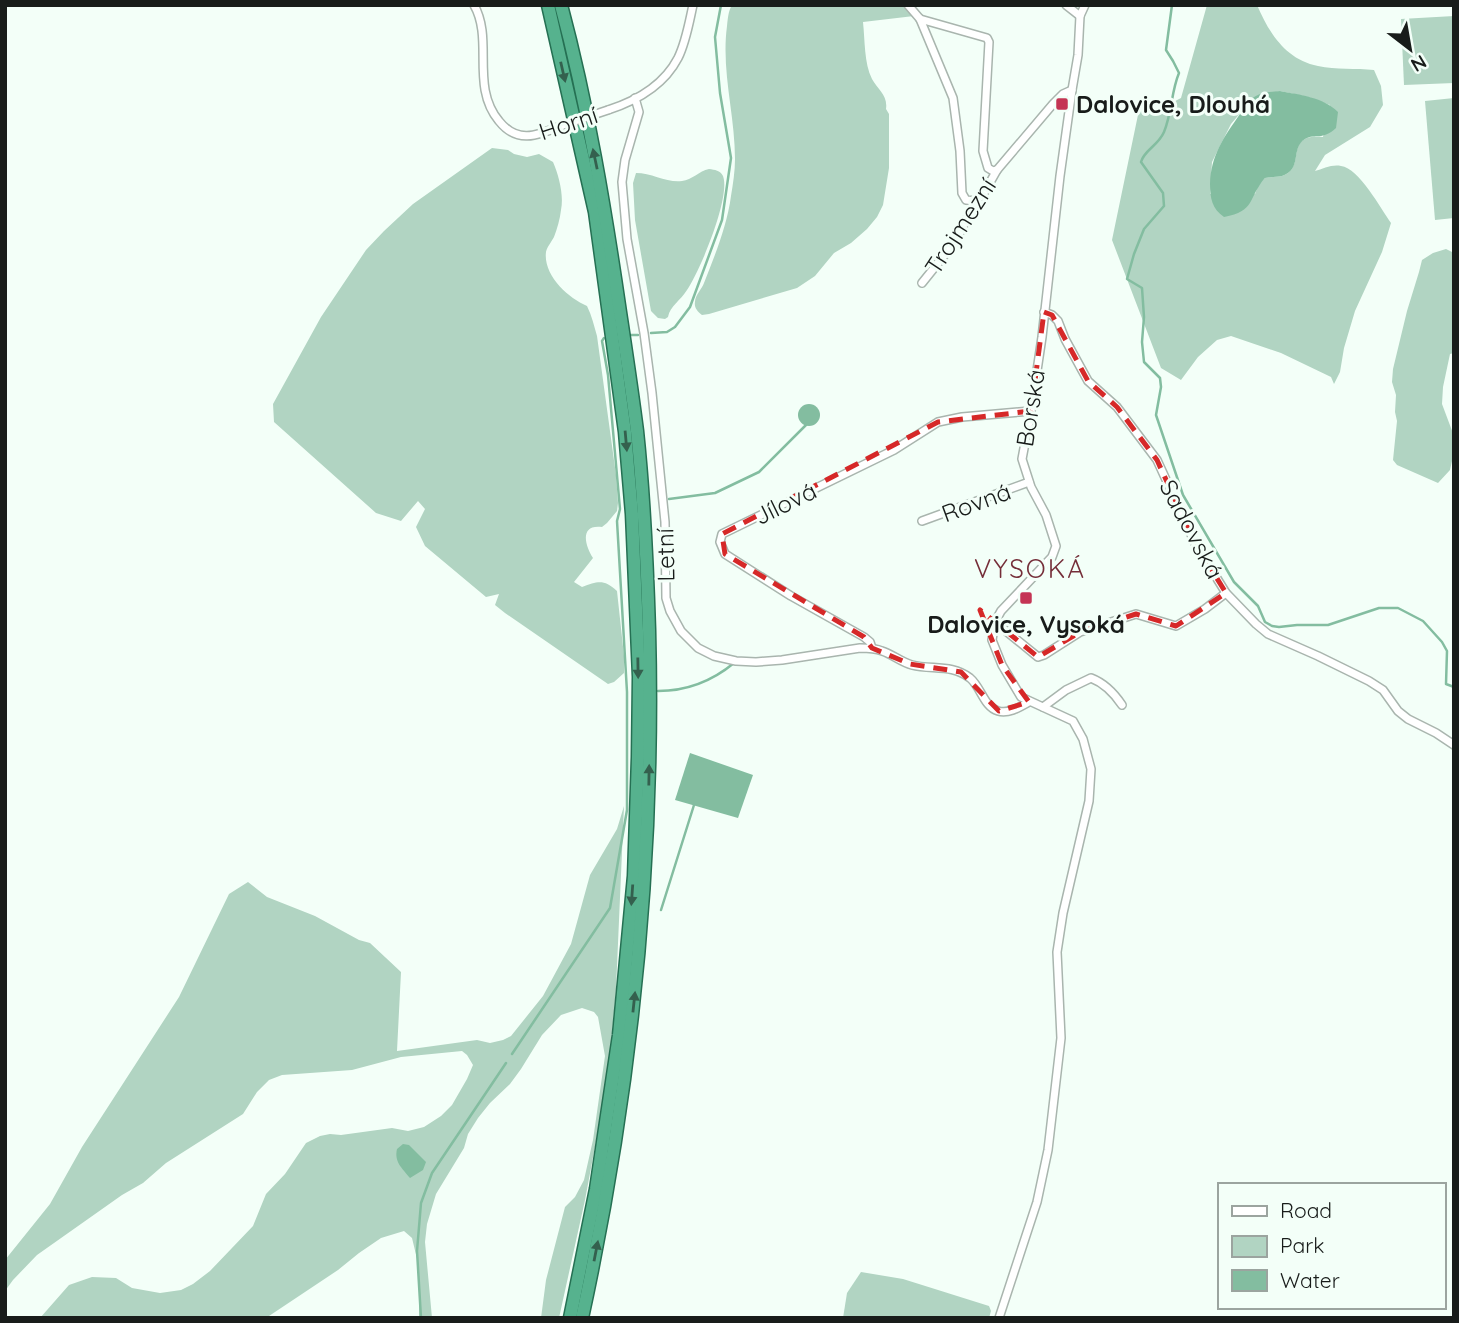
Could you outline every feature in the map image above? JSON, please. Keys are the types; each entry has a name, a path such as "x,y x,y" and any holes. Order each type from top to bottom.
{"highway":[{"path":"548,5 595,212 625,432 632,513 639,677 634,876 625,984 609,1112 570,1318"},
{"path":"561,5 605,208 637,430 644,512 650,677 648,817 639,958 619,1125 582,1318"}],"street":[{"name":"Horní","path":"474,5 480,22 485,97 494,116 506,130 520,136 533,136 608,110 654,88 677,59 693,5"},
{"path":"908,5 920,19 953,98 962,193 966,200 976,201"},
{"path":"1066,5 1080,16 1085,5"},
{"name":"Borská","path":"995,622 1001,611 1052,557 1056,546 1022,459 1031,411 1078,55 1080,16"},
{"path":"920,19 987,38 989,42 983,151 988,168 997,170"},
{"name":"Trojmezní","path":"922,283 955,242 976,201 984,193 997,170 1053,104 1063,94 1072,90"},
{"name":"Letní","path":"635,98 639,112 625,160 622,182 652,393 665,522 666,598 681,631 698,648 714,656 736,661 782,660 860,649 881,650 910,664 961,672 972,680 989,705 999,711 1011,711 1029,702"},
{"name":"Sadovská","path":"1044,312 1052,314 1058,321 1088,381 1117,407 1157,460 1195,543 1226,593 1268,634 1368,681 1382,690 1398,711 1408,719 1454,745"},
{"name":"Jílová","path":"872,649 870,642 864,637 791,596 725,554 720,542 722,534 894,450 938,422 962,417 1031,411"},
{"name":"Rovná","path":"922,521 1029,482"},
{"path":"999,1318 1037,1202 1048,1150 1061,1038 1057,952 1063,913 1089,801 1091,769 1083,739 1073,721 1021,697 1002,665 992,640 995,622 1038,657 1080,632 1136,614 1176,626 1226,593"},
{"path":"1043,707 1066,690 1091,678 1099,681 1122,705"}],"highlighted area":[{"path":"1044,312 1052,315 1088,381 1117,407 1157,460 1195,543 1226,593 1176,626 1136,614 1080,632 1038,657 980,610 1002,665 1029,702 999,711 961,672 910,664 872,648 864,637 725,554 722,534 938,422 1031,411"}],"green space":[{"path":"732,5 903,5 914,16 863,22 869,73 884,96 889,114 889,168 883,205 877,217 851,243 834,253 815,276 797,288 702,315 695,307 695,299 704,283 724,229 734,173 734,142 726,59 728,20"},
{"path":"1207,5 1257,5 1273,35 1297,58 1325,67 1374,70 1381,86 1383,105 1370,127 1325,155 1315,171 1334,166 1348,168 1362,181 1391,223 1382,252 1355,311 1340,372 1334,384 1331,377 1281,353 1231,336 1217,340 1198,357 1181,380 1161,368 1112,240 1139,110 1154,112 1181,98","holes":["1280,91 1330,105 1323,137 1309,137 1301,142 1295,163 1288,173 1265,178 1255,194 1210,194 1212,162 1231,124 1253,98"]},
{"path":"1454,16 1454,83 1404,85 1401,19"},
{"path":"1454,98 1454,218 1435,220 1425,101"},
{"path":"492,148 527,157 539,154 553,162 562,204 554,237 546,252 548,269 558,285 587,306 597,336 618,503 617,511 607,523 587,532 586,542 593,558 574,582 582,587 597,582 604,583 617,591 624,673 608,684 495,605 499,594 486,597 425,546 416,527 425,509 418,501 401,521 376,513 274,422 273,404 321,317 366,250 413,204"},
{"path":"709,169 722,174 724,186 723,200 713,234 687,290 668,317 658,318 651,311 635,220 633,183 636,173 682,181"},
{"path":"1446,249 1454,253 1454,353 1450,354 1442,404 1454,436 1454,452 1450,470 1438,483 1397,465 1393,460 1397,421 1396,395 1392,382 1407,311 1422,260"},
{"path":"624,806 616,989 608,1077 559,1318 541,1318 546,1280 565,1207 575,1197 584,1180 593,1140 605,1056 598,1017 594,1012 582,1008 561,1015 542,1035 510,1084 478,1118 468,1134 464,1148 436,1194 425,1242 432,1318 419,1318 419,1267 412,1238 404,1231 381,1238 266,1318 40,1318 69,1285 92,1277 116,1278 132,1288 160,1293 181,1290 193,1284 210,1271 253,1226 266,1194 285,1174 306,1143 330,1134 392,1128 408,1131 424,1127 441,1116 452,1105 473,1065 462,1051 401,1057 352,1070 282,1075 269,1080 257,1092 243,1114 166,1163 143,1183 37,1255 5,1291 5,1260 50,1204 82,1147 179,997 229,894 248,882 267,897 315,916 359,940 370,943 401,972 397,1051 477,1040 490,1043 511,1036 543,996 571,944 590,875 617,829"},
{"path":"861,1272 903,1279 989,1306 989,1318 843,1318 847,1293"}],"water":[{"path":"1280,91 1311,97 1332,107 1338,112 1336,128 1323,136 1305,139 1298,148 1295,164 1288,173 1265,178 1246,208 1224,217 1214,207 1210,189 1213,164 1219,147 1252,99 1263,93"},
{"path":"809,404 819,411 820,415 813,425 809,426 799,419 798,415 805,405"},
{"path":"690,753 753,775 738,818 675,800"},
{"path":"403,1144 409,1145 426,1162 423,1170 410,1178 399,1165 397,1158 397,1149"}],"waterway":[{"path":"651,333 667,332 675,327 690,307 722,220 731,158 720,93 715,37 721,5"},
{"path":"1172,5 1166,50 1179,73 1164,132 1141,162 1163,193 1164,206 1144,229 1127,279 1142,288 1144,362 1160,378 1156,415 1183,495 1234,582 1258,606 1265,622 1279,627 1328,625 1379,608 1398,608 1423,621 1442,642 1447,651 1446,684 1454,687"},
{"path":"631,335 638,335"},
{"path":"512,1054 610,908 627,810 627,692 617,521 620,509 608,375 602,341 604,338"},
{"path":"669,499 715,493 759,472 807,424"},
{"path":"658,691 698,684 734,663"},
{"path":"661,910 694,805"},
{"path":"421,1318 417,1251 421,1203 432,1173 506,1063"}],"place":[{"name":"Dalovice, Dlouhá","path":"1062,104"},
{"name":"Dalovice, Vysoká","path":"1026,598"}],"district":[{"name":"VYSOKÁ","path":"1030,568"}]}
